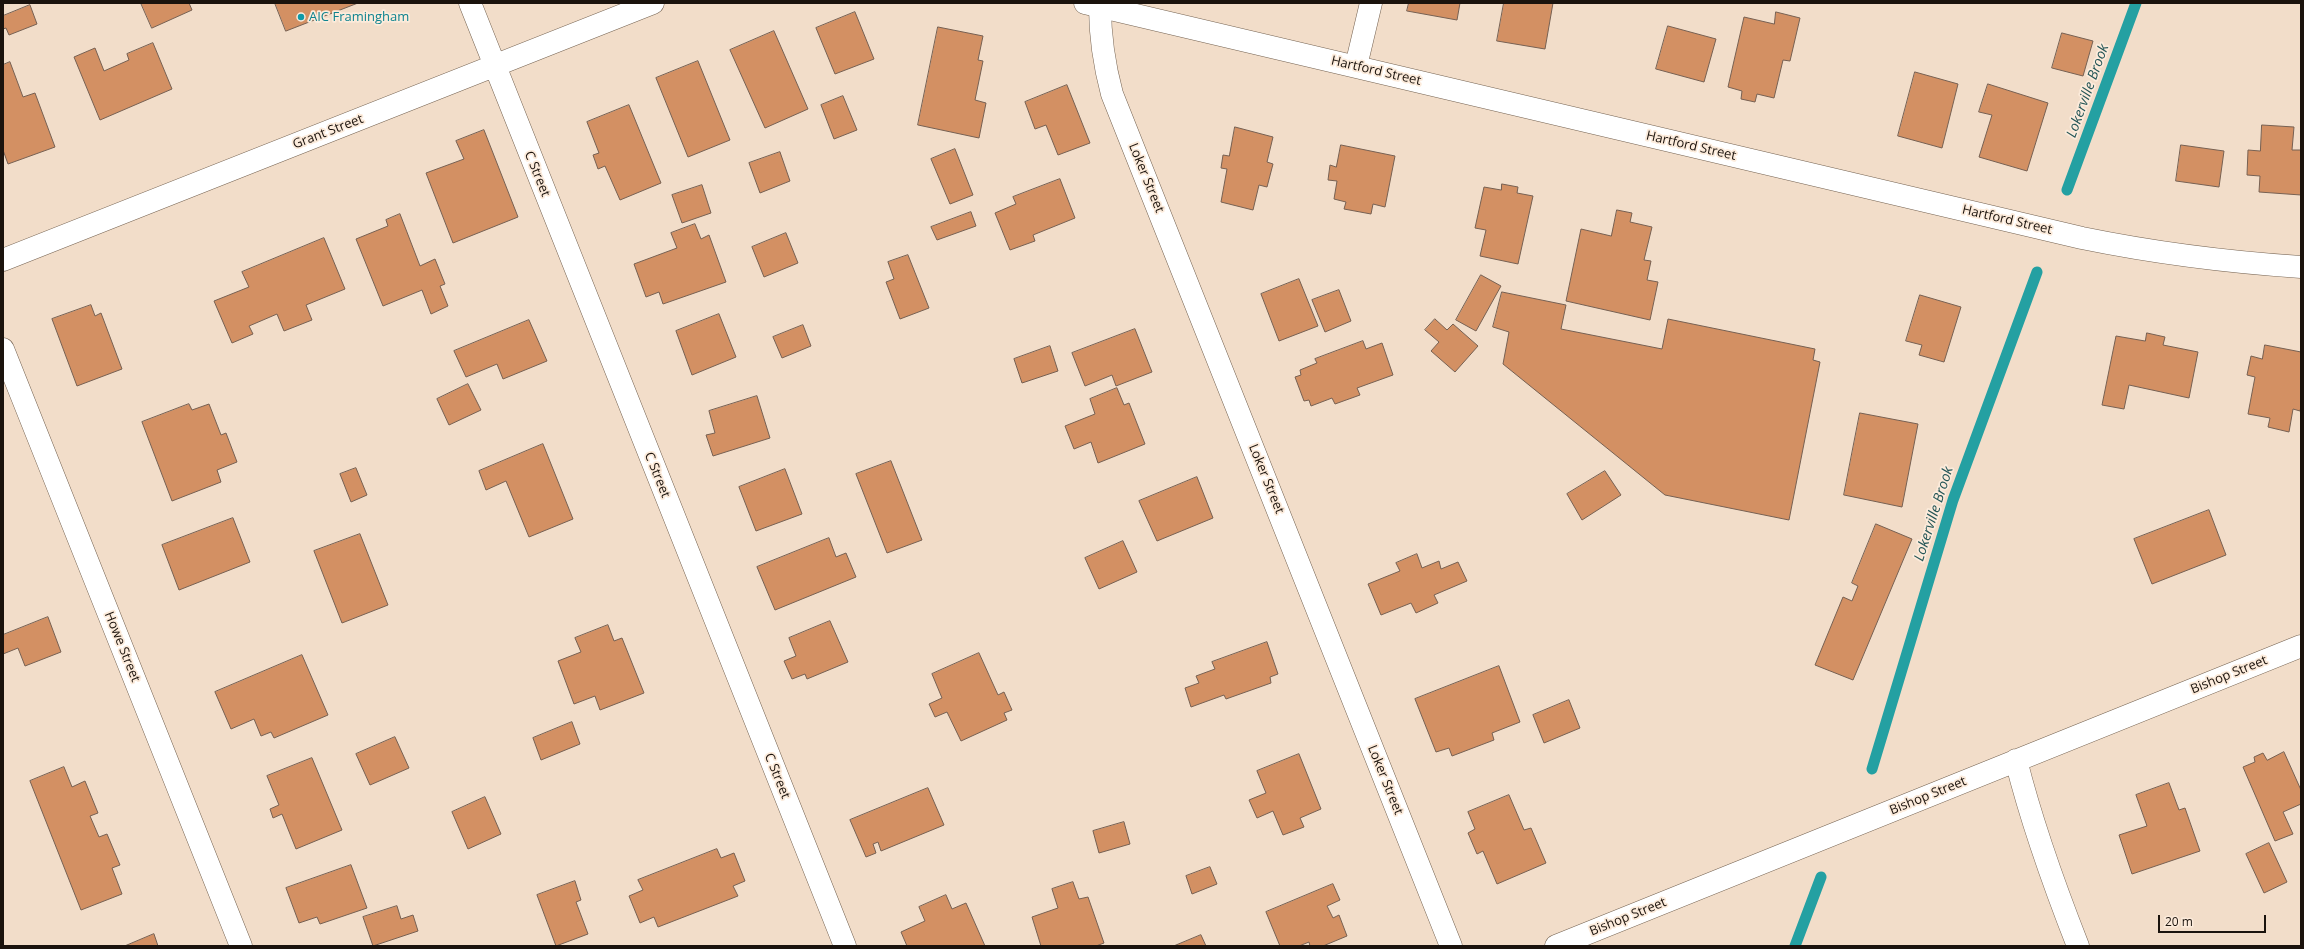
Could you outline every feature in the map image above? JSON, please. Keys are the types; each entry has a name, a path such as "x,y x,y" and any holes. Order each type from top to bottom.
{"street":[{"name":"C Street","path":"470,3 845,946"},
{"name":"Grant Street","path":"3,260 495,67 653,3"},
{"path":"1356,66 1372,3"},
{"name":"Hartford Street","path":"1093,5 2082,238 2137,249 2205,259 2301,268"},
{"name":"Loker Street","path":"1093,5 1104,65 1112,94 1451,946"},
{"name":"Howe Street","path":"3,349 241,946"},
{"name":"Bishop Street","path":"1556,946 2301,646"},
{"path":"2016,760 2025,796 2051,876 2078,946"}],"building":[{"path":"141,3 189,3 192,10 152,28"},
{"name":"AIC Framingham","path":"275,3 358,3 286,31"},
{"path":"1409,3 1460,3 1457,20 1407,11"},
{"path":"1504,3 1553,3 1545,49 1497,41"},
{"path":"30,5 37,24 9,35 6,28 3,29 3,16"},
{"path":"855,12 874,59 835,74 816,28"},
{"path":"1776,12 1800,18 1790,61 1783,60 1774,98 1757,94 1755,102 1741,99 1742,91 1728,87 1744,17 1774,24"},
{"path":"1668,26 1716,39 1704,82 1656,69"},
{"path":"938,27 983,36 978,60 983,61 975,100 986,103 979,138 918,125"},
{"path":"774,31 808,109 765,128 730,50"},
{"path":"2062,33 2093,41 2083,76 2052,68"},
{"path":"153,43 172,89 100,120 74,57 95,48 104,71 129,60 127,54"},
{"path":"698,61 730,140 688,157 656,78"},
{"path":"10,62 23,97 35,93 55,147 8,164 3,150 3,65"},
{"path":"1915,72 1958,84 1942,148 1898,136"},
{"path":"1988,84 2048,103 2027,171 1979,157 1992,115 1979,112"},
{"path":"1067,85 1090,143 1058,155 1046,125 1035,129 1025,102"},
{"path":"843,96 857,130 834,139 821,105"},
{"path":"629,105 661,183 620,200 605,166 598,169 593,155 599,153 587,122"},
{"path":"2262,125 2294,127 2292,150 2301,150 2301,195 2259,192 2260,176 2247,175 2248,150 2260,151"},
{"path":"1235,127 1273,137 1267,162 1273,164 1267,187 1259,185 1253,210 1221,202 1227,169 1221,168 1223,155 1229,156"},
{"path":"484,130 518,217 453,243 426,173 464,159 456,141"},
{"path":"1341,145 1395,156 1385,207 1373,204 1371,214 1344,209 1346,202 1334,199 1337,181 1328,180 1330,165 1336,167"},
{"path":"2181,145 2224,151 2219,187 2176,181"},
{"path":"955,149 973,195 950,204 931,159"},
{"path":"780,152 790,181 760,193 749,163"},
{"path":"1060,179 1075,218 1033,235 1035,241 1010,250 995,213 1016,204 1013,197"},
{"path":"1502,184 1518,187 1517,193 1533,196 1518,264 1480,256 1486,230 1475,228 1484,187 1501,190"},
{"path":"702,185 711,213 682,223 672,195"},
{"path":"1617,210 1632,213 1630,222 1652,227 1644,260 1651,261 1647,280 1658,282 1650,320 1566,301 1581,229 1611,236"},
{"path":"971,212 976,226 937,240 931,227"},
{"path":"400,214 420,266 435,259 445,284 440,286 448,306 431,314 422,290 383,306 356,239 388,226 386,220"},
{"path":"695,224 701,239 709,235 726,282 663,304 659,292 646,297 634,264 677,248 671,233"},
{"path":"786,233 798,263 764,277 752,247"},
{"path":"324,238 345,289 306,305 312,320 284,331 277,314 249,326 253,334 232,343 214,301 249,287 242,272"},
{"path":"908,255 929,308 900,319 886,282 894,279 888,262"},
{"path":"1481,275 1501,286 1476,331 1456,320"},
{"path":"1299,279 1318,326 1279,341 1261,294"},
{"path":"1339,290 1351,321 1325,332 1312,300"},
{"path":"1502,292 1566,305 1561,329 1662,349 1668,319 1815,349 1813,360 1820,362 1789,520 1665,495 1503,364 1509,332 1493,327"},
{"path":"1920,295 1961,307 1944,362 1919,355 1922,345 1906,341"},
{"path":"91,305 95,316 101,313 122,369 77,386 52,319"},
{"path":"719,314 736,357 692,375 676,331"},
{"path":"1435,319 1447,330 1453,324 1478,346 1455,372 1431,351 1439,342 1425,330"},
{"path":"529,320 547,361 503,379 497,364 466,377 454,351"},
{"path":"803,325 811,346 782,358 773,337"},
{"path":"1135,329 1152,372 1116,386 1112,375 1085,386 1072,353"},
{"path":"2147,333 2165,337 2163,345 2198,352 2189,398 2129,385 2124,409 2102,405 2116,336 2145,341"},
{"path":"1363,341 1366,349 1382,343 1393,375 1357,388 1360,395 1335,404 1332,398 1311,406 1309,400 1304,401 1295,377 1301,375 1300,370 1317,363 1315,359"},
{"path":"2265,345 2301,352 2301,406 2300,411 2293,409 2289,432 2268,427 2270,418 2248,414 2255,377 2247,375 2251,356 2262,359"},
{"path":"1050,346 1058,371 1022,383 1014,359"},
{"path":"468,384 481,410 449,425 437,399"},
{"path":"1117,388 1124,405 1129,403 1145,444 1098,463 1091,442 1074,449 1065,426 1095,414 1090,399"},
{"path":"757,396 770,438 713,456 706,435 715,433 709,411"},
{"path":"189,404 192,410 209,404 221,435 226,433 237,462 217,470 221,482 172,501 142,422"},
{"path":"1860,413 1918,424 1902,507 1844,495"},
{"path":"543,444 573,519 529,537 506,481 486,490 479,471"},
{"path":"891,461 922,540 887,553 856,474"},
{"path":"356,468 367,495 351,502 340,474"},
{"path":"785,469 802,514 756,531 739,487"},
{"path":"1605,471 1621,495 1582,520 1567,494"},
{"path":"1197,477 1213,518 1157,541 1139,501"},
{"path":"2209,510 2226,555 2152,584 2134,539"},
{"path":"233,518 250,562 179,590 162,545"},
{"path":"1876,524 1912,539 1853,680 1815,665 1843,597 1852,601 1858,586 1852,583"},
{"path":"360,534 388,605 342,623 314,551"},
{"path":"829,538 836,557 846,553 856,577 775,610 757,567"},
{"path":"1123,541 1137,572 1099,589 1085,558"},
{"path":"1417,554 1422,568 1439,561 1441,569 1458,562 1467,581 1434,595 1438,603 1416,613 1411,603 1381,615 1368,584 1400,571 1396,563"},
{"path":"48,617 61,652 25,666 18,648 3,654 3,635"},
{"path":"830,621 848,662 807,679 805,674 792,679 784,661 796,656 789,638"},
{"path":"608,625 614,641 622,638 644,693 600,710 595,696 574,704 558,661 581,652 575,638"},
{"path":"1267,642 1278,674 1270,677 1271,683 1226,699 1224,695 1191,707 1185,688 1199,683 1196,676 1215,669 1212,662"},
{"path":"979,653 998,695 1004,692 1012,710 1004,713 1007,720 961,741 947,712 935,717 929,704 942,698 932,674"},
{"path":"302,655 328,715 274,738 271,732 261,736 254,719 231,729 215,692"},
{"path":"1499,666 1520,722 1492,733 1494,740 1452,756 1449,748 1436,752 1415,699"},
{"path":"1569,700 1580,728 1544,743 1533,715"},
{"path":"572,722 580,744 541,760 533,738"},
{"path":"395,737 409,768 370,785 356,754"},
{"path":"2284,752 2301,790 2301,804 2283,812 2293,834 2275,841 2243,767 2255,762 2254,757 2263,753 2267,760"},
{"path":"1299,754 1321,809 1300,818 1304,827 1283,835 1273,811 1257,818 1249,800 1266,793 1257,771"},
{"path":"312,758 342,830 296,849 282,814 273,818 270,809 279,805 267,776"},
{"path":"64,767 72,787 85,781 98,813 90,816 99,837 107,834 120,865 112,868 122,894 81,910 30,781"},
{"path":"2169,783 2179,810 2185,808 2200,851 2132,874 2119,835 2147,826 2136,795"},
{"path":"928,788 944,825 881,851 878,842 873,844 876,853 866,857 850,820"},
{"path":"1509,795 1524,830 1531,828 1546,863 1497,884 1483,851 1477,854 1468,833 1475,829 1468,812"},
{"path":"485,797 501,834 468,849 452,812"},
{"path":"1124,822 1130,844 1099,853 1093,831"},
{"path":"2269,843 2287,882 2264,893 2246,854"},
{"path":"717,849 721,858 734,853 745,881 733,886 738,896 658,927 654,917 640,923 629,896 643,890 638,880"},
{"path":"351,865 367,908 320,924 317,917 299,923 286,888"},
{"path":"1210,867 1217,884 1192,894 1186,876"},
{"path":"575,881 581,900 576,902 588,934 556,946 537,895"},
{"path":"1073,882 1079,899 1088,897 1104,943 1096,946 1041,946 1032,917 1058,908 1052,889"},
{"path":"1333,884 1340,900 1327,906 1333,918 1339,915 1347,936 1323,946 1310,946 1309,942 1299,946 1280,946 1266,912"},
{"path":"946,895 952,909 966,903 985,946 907,946 901,932 925,921 919,907"},
{"path":"397,906 401,919 413,915 418,931 373,946 363,917"},
{"path":"154,934 158,946 125,946"},
{"path":"1201,935 1206,946 1174,946"}],"waterway":[{"name":"Lokerville Brook","path":"2067,190 2136,3"},
{"name":"Lokerville Brook","path":"1872,769 1953,500 2037,272"},
{"name":"Lokerville Brook","path":"1795,946 1821,877"}],"place":[{"name":"AIC Framingham","path":"301,17"}]}
